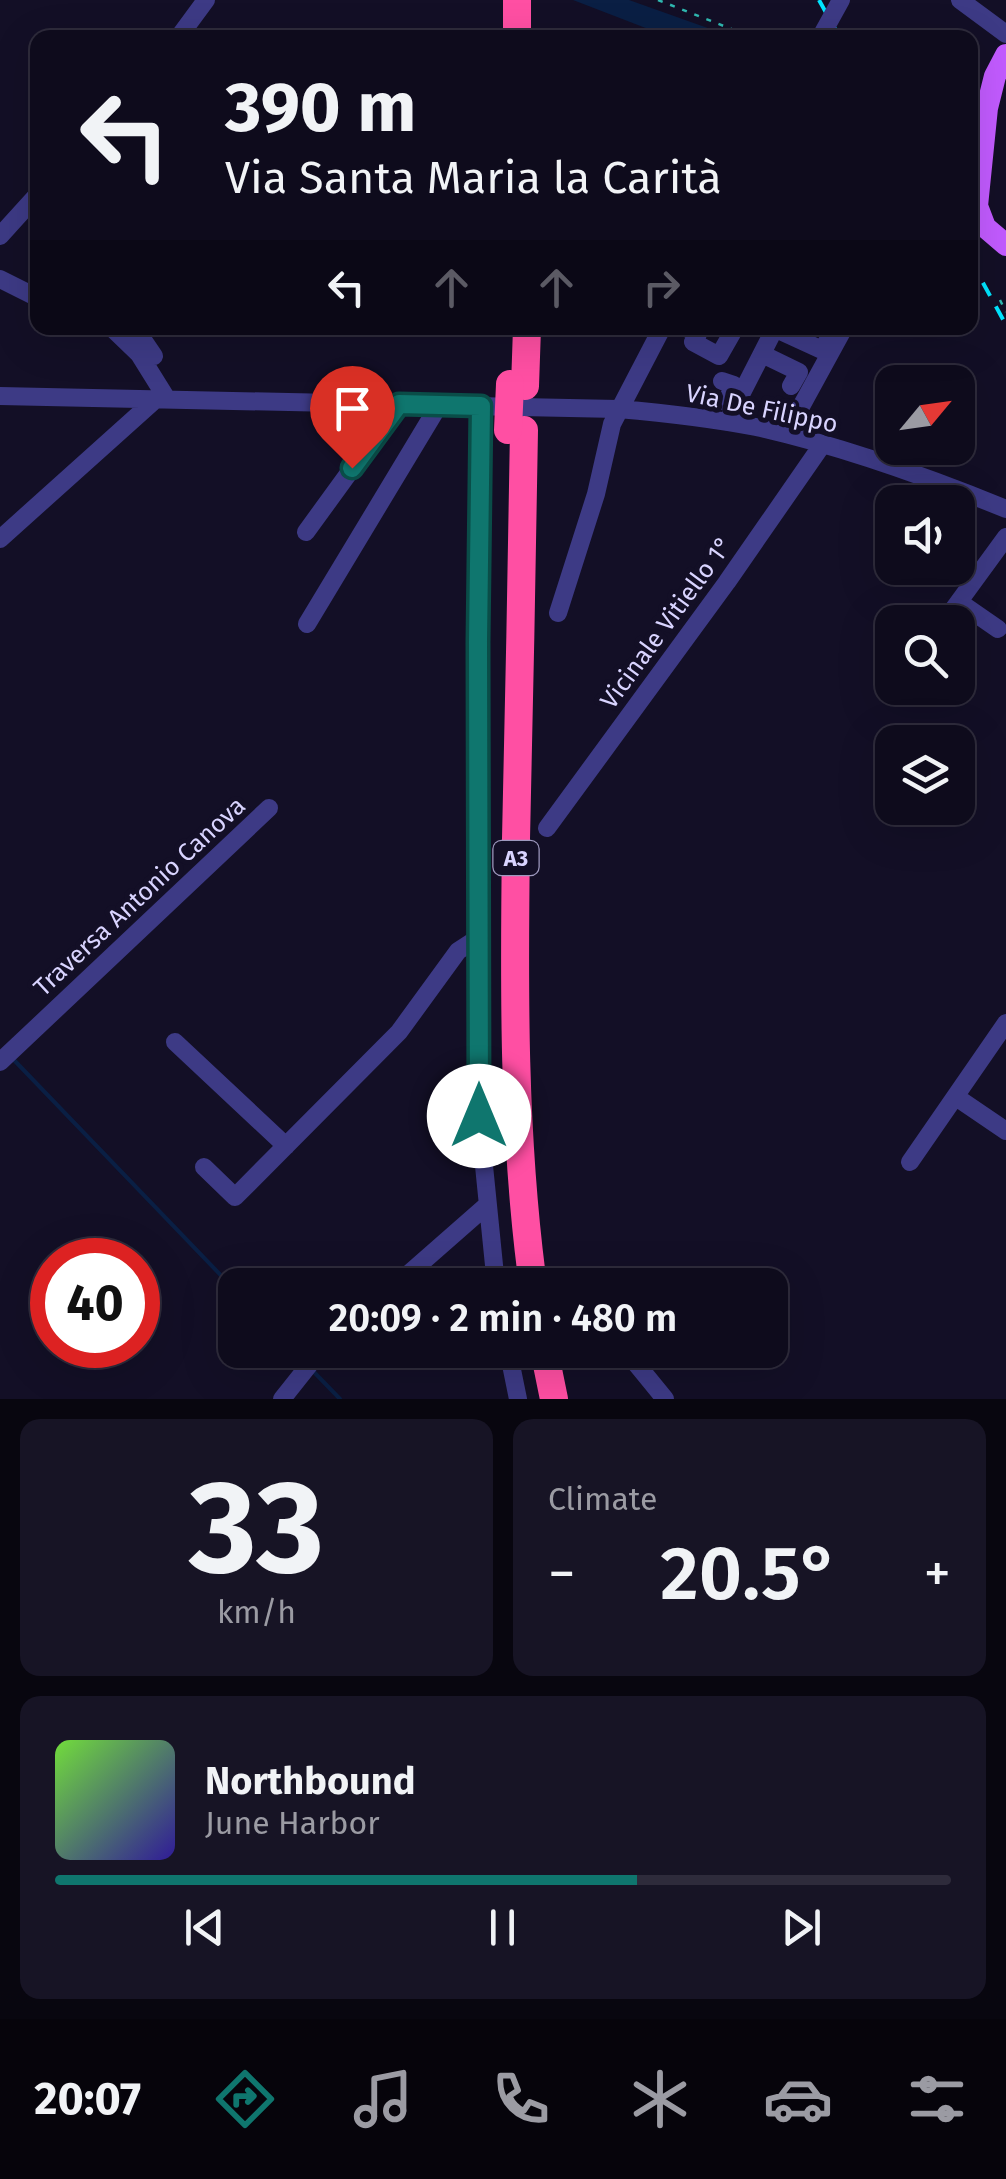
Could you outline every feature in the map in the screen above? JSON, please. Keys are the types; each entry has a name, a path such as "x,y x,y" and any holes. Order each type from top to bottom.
{"highway":[{"name":"A3","path":"512,335 517,385 499,1068 504,1164 516,1268"},
{"name":"A3","path":"517,385 526,335"},
{"name":"A3","path":"516,430 516,1069 520,1174 531,1268"},
{"path":"532,1368 538,1399"},
{"path":"548,1368 554,1399"}],"main road":[{"path":"978,189 990,90 1006,55"},
{"path":"978,213 1006,246"}],"street":[{"path":"184,30 206,0"},
{"path":"824,30 840,0"},
{"path":"960,0 1006,34"},
{"path":"0,236 30,203"},
{"path":"0,279 30,294"},
{"path":"120,335 140,354 168,399"},
{"path":"138,335 168,399"},
{"path":"558,613 596,494 618,408 658,335"},
{"path":"697,335 693,342 719,356 731,335"},
{"path":"722,421 771,335"},
{"path":"789,335 822,350 831,335"},
{"path":"786,434 840,335"},
{"path":"762,354 798,372 792,386"},
{"path":"722,380 734,385 722,421"},
{"name":"Via De Filippo","path":"0,396 618,408 722,421 786,434 948,486 1006,509"},
{"path":"0,539 168,399"},
{"path":"306,532 399,404"},
{"path":"307,624 438,405"},
{"path":"481,406 479,1116 494,1268"},
{"name":"Vicinale Vitiello 1°","path":"547,828 822,445"},
{"path":"957,605 1006,537"},
{"path":"959,602 998,629"},
{"name":"Traversa Antonio Canova","path":"5,1057 268,808"},
{"path":"204,1167 236,1197 399,1032 458,950 478,938"},
{"path":"910,1162 1006,1023"},
{"path":"175,1042 286,1146"},
{"path":"956,1098 1006,1131"},
{"path":"415,1268 486,1206"},
{"path":"282,1399 305,1368"},
{"path":"512,1368 518,1399"},
{"path":"640,1368 665,1399"}],"path":[{"path":"658,0 734,30"},
{"path":"1000,300 1006,312"}],"water":[{"path":"573,0 629,0 713,30 651,30"}],"waterway":[{"path":"13,1059 218,1272"},
{"path":"312,1370 340,1399"}],"railway":[{"path":"819,0 836,30"},
{"path":"978,274 1006,325"}],"route":[{"path":"352,468 399,404 481,406 479,1116"}]}
